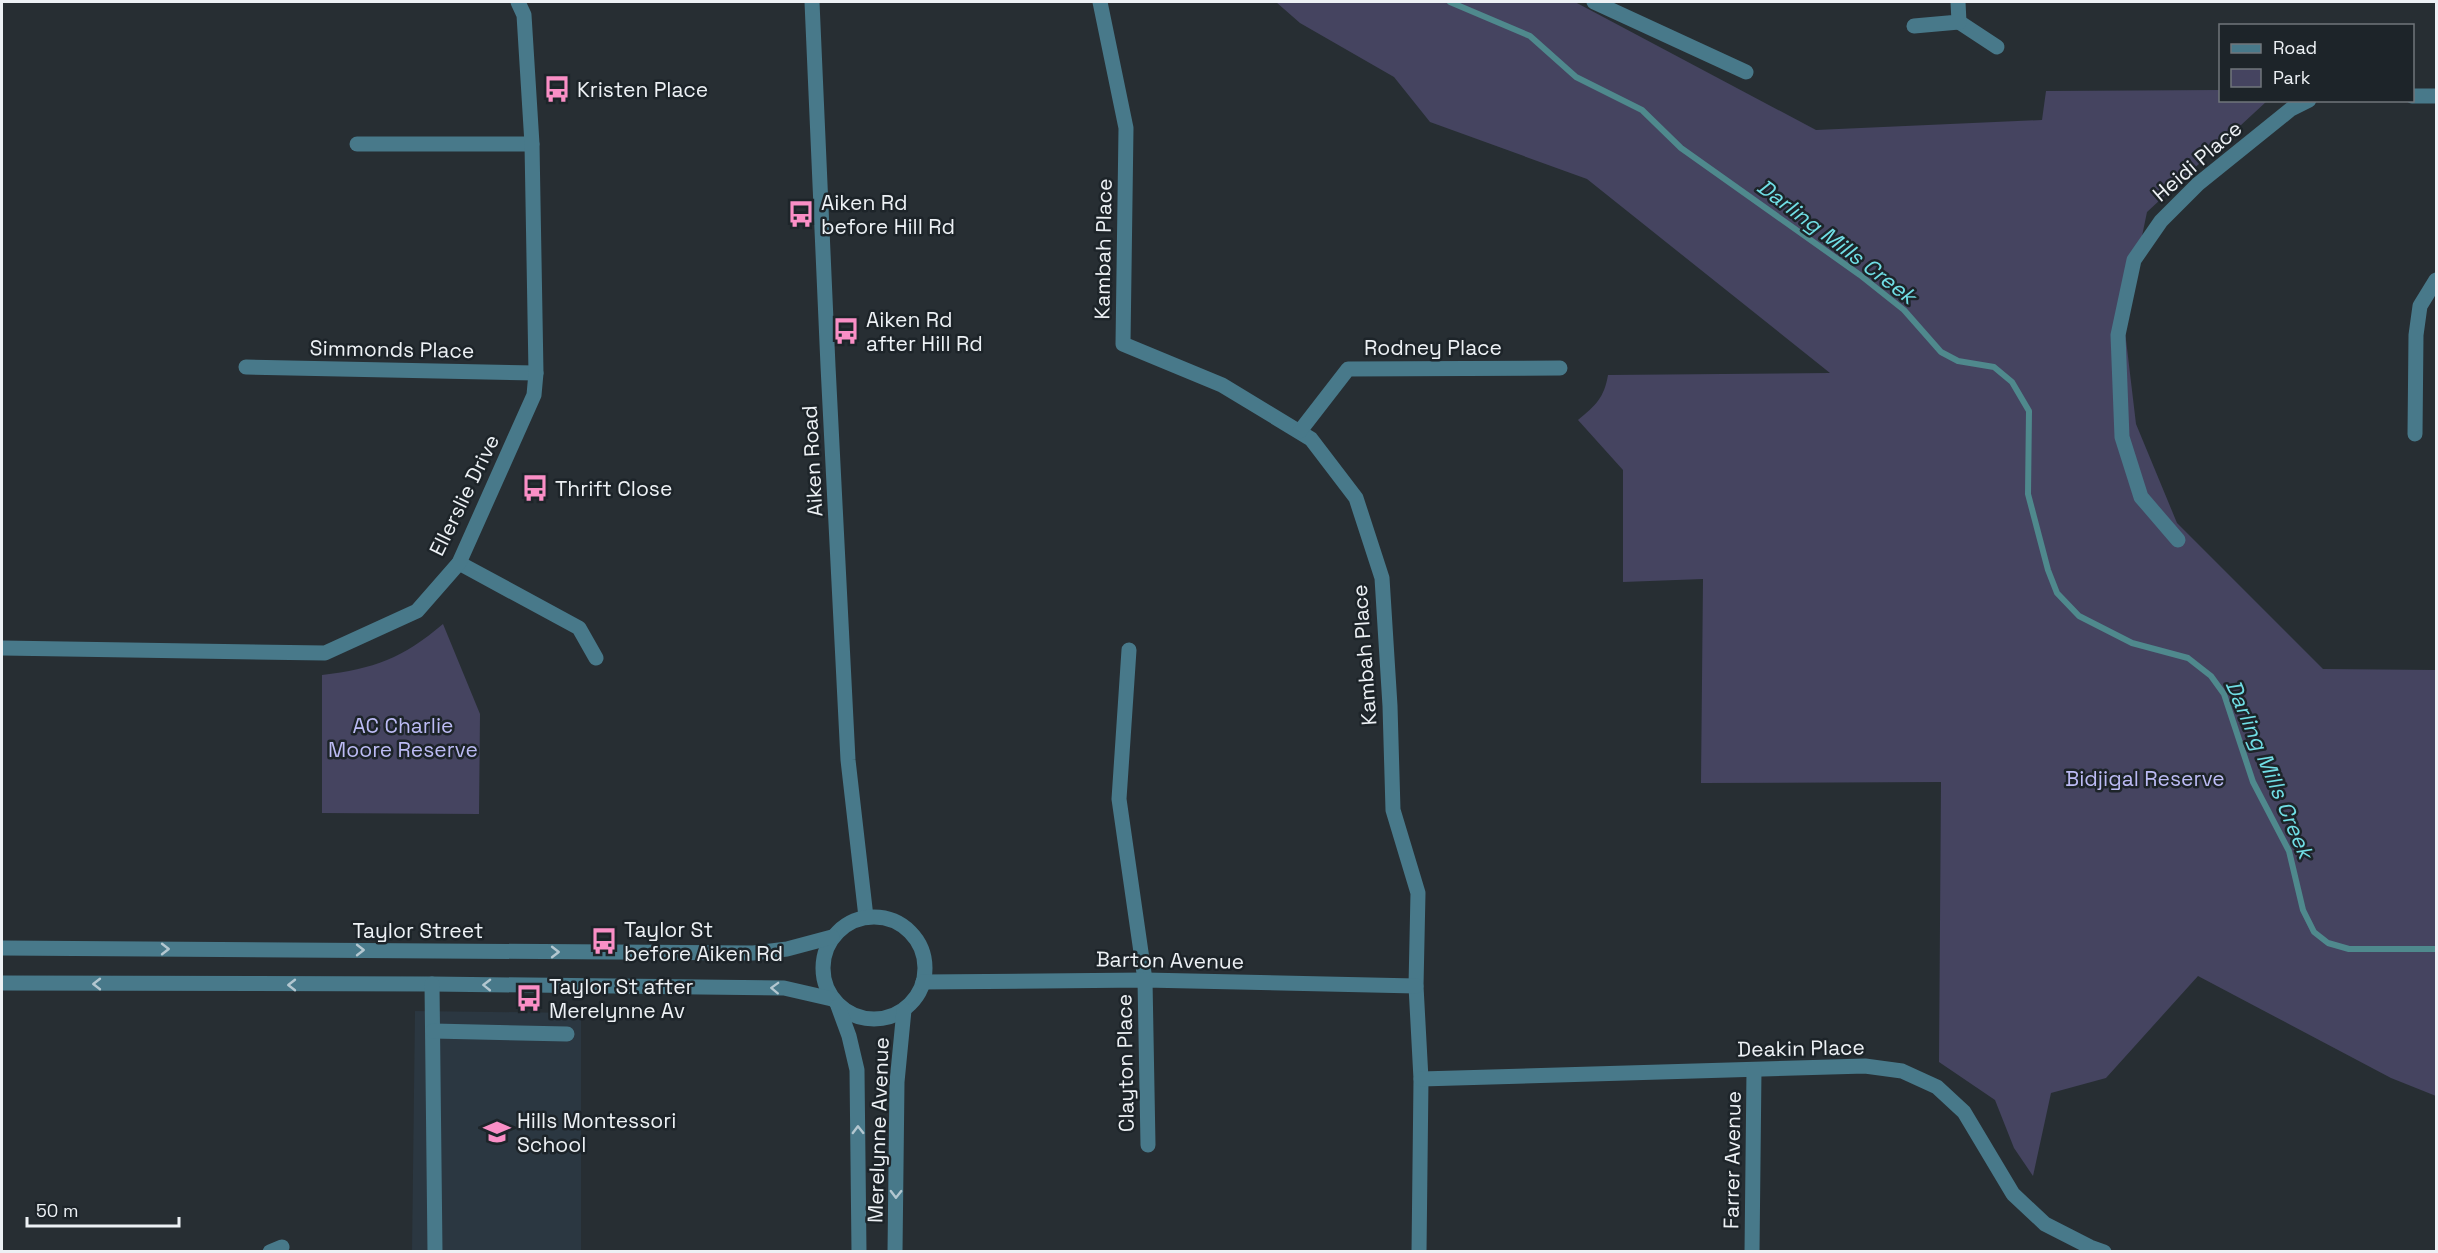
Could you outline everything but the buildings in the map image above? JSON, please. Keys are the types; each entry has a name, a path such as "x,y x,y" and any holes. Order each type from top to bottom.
{"street":[{"name":"Ellerslie Drive","path":"2,648 325,654 417,611 459,563 534,395 536,373 532,144 524,15 518,2"},
{"name":"Aiken Road","path":"812,2 848,760 866,917"},
{"name":"Kambah Place","path":"1101,2 1126,128 1123,344 1222,385 1311,439 1356,498 1382,578 1390,706 1392,810 1418,893 1416,986 1421,1079 1419,1251"},
{"path":"1958,2 1959,22"},
{"path":"1599,3 1746,72"},
{"path":"1914,26 1959,22 1997,47"},
{"path":"2414,96 2436,96"},
{"name":"Heidi Place","path":"2178,540 2141,497 2122,438 2118,334 2134,260 2161,221 2198,184 2291,109 2305,102"},
{"path":"357,144 532,144"},
{"path":"2415,434 2418,315 2420,306 2436,280"},
{"name":"Simmonds Place","path":"246,367 536,373"},
{"name":"Rodney Place","path":"1300,431 1348,369 1560,368"},
{"path":"459,563 579,628 596,658"},
{"name":"Clayton Place","path":"1129,650 1119,799 1145,980 1148,1145"},
{"path":"866,917 883,917 899,923 912,934 921,948 925,965 923,982 916,998 904,1010 888,1018 870,1020 853,1016 835,1002 825,985 822,968 825,952 832,937 853,921 866,917"},
{"name":"Taylor Street","path":"2,948 753,953 787,950 832,937"},
{"name":"Barton Avenue","path":"923,982 1145,980 1416,986"},
{"path":"2,983 784,988 835,1002"},
{"path":"432,984 435,1251"},
{"name":"Merelynne Avenue","path":"835,1002 849,1036 857,1071 859,1251"},
{"name":"Merelynne Avenue","path":"895,1251 897,1082 904,1010"},
{"path":"433,1031 567,1034"},
{"name":"Deakin Place","path":"1421,1079 1865,1066 1902,1071 1937,1087 1964,1112 2013,1194 2045,1224 2094,1250"},
{"name":"Farrer Avenue","path":"1752,1251 1754,1070"}],"shaded area":[{"name":"Hills Montessori School","path":"415,1011 581,1013 581,1251 412,1252"}],"green space":[{"name":"Bidjigal Reserve","path":"1276,2 1575,2 1816,130 2042,120 2046,91 2219,90 2219,102 2266,102 2147,212 2124,323 2136,424 2177,523 2323,669 2436,670 2436,1096 2391,1078 2198,976 2106,1078 2051,1093 2033,1176 2014,1148 1995,1100 1939,1062 1941,782 1701,783 1703,579 1623,582 1623,470 1578,420 1598,400 1604,390 1608,375 1830,373 1587,179 1430,122 1394,77 1300,23"},
{"name":"AC Charlie Moore Reserve","path":"443,624 480,714 479,814 322,813 322,675 357,669 387,660 415,645"}],"waterway":[{"name":"Darling Mills Creek","path":"1450,2 1530,36 1576,77 1642,110 1681,148 1860,275 1904,310 1941,352 1958,361 1994,367 2012,382 2029,411 2028,494 2048,570 2057,593 2079,616 2132,643 2188,658 2211,676 2224,694 2253,782 2289,851 2303,910 2314,932 2328,943 2349,949 2436,949"}],"place":[{"name":"Kristen Place","path":"557,89"},
{"name":"Aiken Rd before Hill Rd","path":"801,214"},
{"name":"Aiken Rd after Hill Rd","path":"846,331"},
{"name":"Thrift Close","path":"535,488"},
{"name":"Taylor St before Aiken Rd","path":"604,941"},
{"name":"Taylor St after Merelynne Av","path":"529,998"},
{"name":"Hills Montessori School","path":"497,1132"}]}
